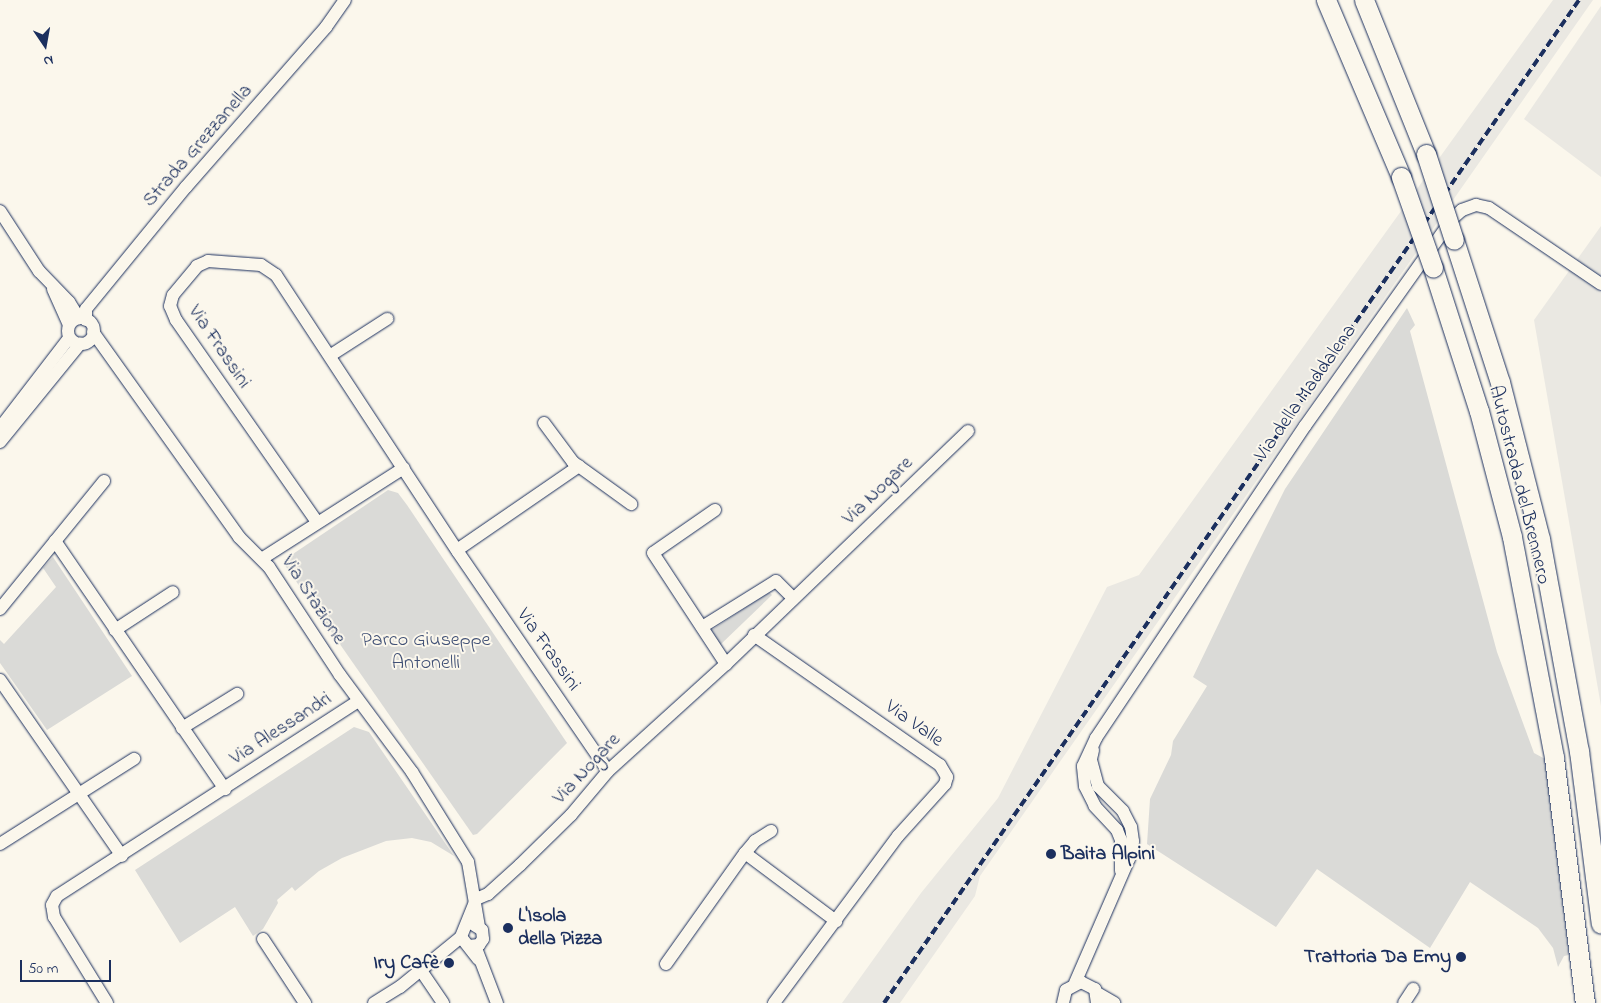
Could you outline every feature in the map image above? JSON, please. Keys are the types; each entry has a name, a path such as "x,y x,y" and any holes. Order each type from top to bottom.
{"highway":[{"name":"Autostrada del Brennero","path":"1326,0 1401,177 1433,268 1479,411 1512,538 1554,758 1585,1003"},
{"name":"Autostrada del Brennero","path":"1364,0 1426,154 1500,382 1540,539 1579,751 1601,924"}],"street":[{"name":"Strada Grezzanella","path":"81,331 86,309 186,187 307,50 345,0"},
{"name":"Via della Maddalena","path":"1063,1003 1066,990 1075,983 1090,954 1121,871 1129,859 1133,841 1132,827 1123,810 1098,786 1093,773 1091,759 1096,738 1304,426 1462,210 1476,205 1500,212 1601,284"},
{"path":"0,211 16,241 53,289 81,331"},
{"name":"Via Frassini","path":"317,522 176,320 170,306 173,296 197,266 208,261 261,265 276,275 331,355 457,550 608,771"},
{"path":"331,355 387,319"},
{"path":"0,428 81,331"},
{"path":"0,442 63,361 81,331"},
{"name":"Via Stazione","path":"81,331 112,360 239,537 263,558 358,701 412,772 462,851 473,876 483,939 468,939"},
{"path":"544,422 579,466 631,504"},
{"name":"Via Nogare","path":"476,899 502,881 571,815 608,771 726,664 792,598 968,431"},
{"path":"457,550 579,466"},
{"path":"263,558 404,468"},
{"path":"0,609 104,481"},
{"path":"715,510 654,554 726,664"},
{"name":"Via Alessandri","path":"55,541 225,789"},
{"path":"702,627 776,581 792,598"},
{"path":"115,630 172,592"},
{"name":"Via Valle","path":"754,635 940,765 946,773 945,784 916,814 774,1003"},
{"path":"0,680 5,699 79,794 122,856"},
{"path":"182,728 237,694"},
{"name":"Via Alessandri","path":"107,1003 54,917 52,906 57,896 122,856 358,701"},
{"path":"0,844 134,759"},
{"path":"666,964 745,853 771,831"},
{"path":"745,853 836,921"},
{"name":"Via Stazione","path":"476,899 468,939 495,1002"},
{"path":"374,1003 420,969 468,939 480,927"},
{"path":"263,939 305,1003"},
{"name":"Via della Maddalena","path":"1090,954 1095,994"},
{"path":"420,969 439,1002"},
{"path":"1075,983 1114,1003 1126,1003"},
{"path":"1404,1003 1413,989"}],"shaded area":[{"path":"1553,0 1593,0 980,876 975,896 900,1003 842,1003 921,893 998,798 1107,587 1139,575"},
{"path":"1601,6 1601,177 1524,119"},
{"path":"1601,226 1601,706 1534,320"}],"green space":[{"path":"1407,308 1415,325 1410,331 1497,652 1534,753 1547,760 1561,862 1569,955 1564,956 1558,967 1553,948 1538,928 1470,882 1430,948 1317,869 1276,927 1147,844 1150,799 1171,755 1173,741 1207,686 1193,677 1246,567 1285,489"},
{"name":"Parco Giuseppe Antonelli","path":"388,490 398,493 407,505 567,743 477,834 473,835 284,564 284,560"},
{"path":"53,557 132,676 47,730 0,663 0,640 4,644 56,587 43,568"},
{"path":"769,592 772,595 719,646 710,631"},
{"path":"354,727 369,732 454,856 431,842 412,838 386,841 342,858 319,871 295,891 292,887 277,900 278,903 263,929 253,936 235,907 180,943 135,870"}],"railway":[{"path":"884,1003 1579,0"}],"place":[{"name":"Baita Alpini","path":"1051,854"},
{"name":"L'Isola della Pizza","path":"508,928"},
{"name":"Trattoria Da Emy","path":"1461,957"},
{"name":"Iry Cafè","path":"449,963"}]}
